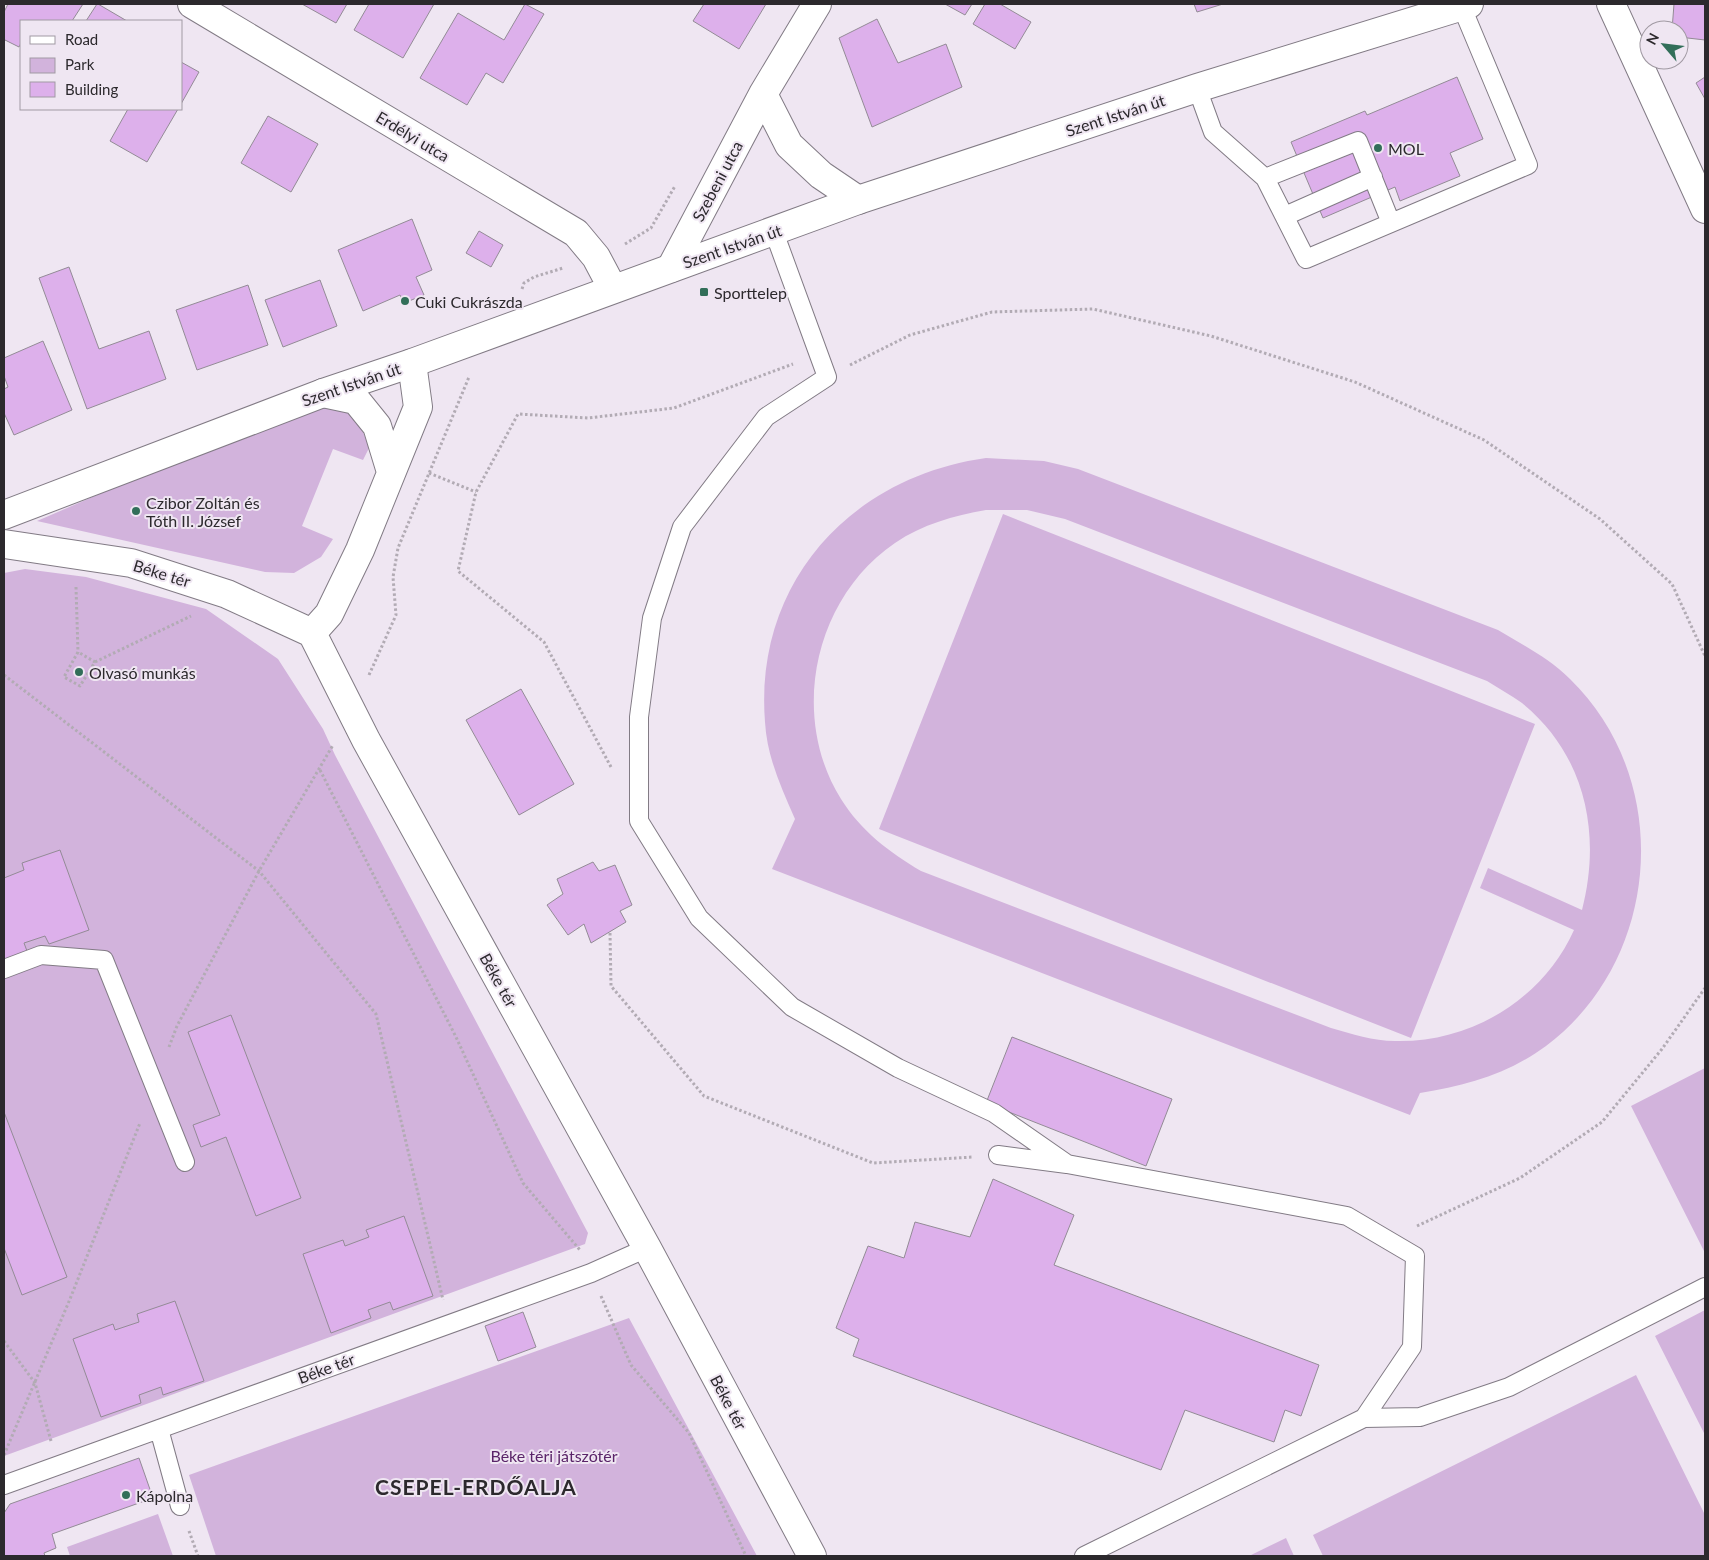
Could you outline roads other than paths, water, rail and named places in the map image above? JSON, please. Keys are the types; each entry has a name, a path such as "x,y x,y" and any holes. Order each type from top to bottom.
{"street":[{"name":"Erdélyi utca","path":"192,4 576,233 596,257 613,289"},
{"name":"Szebeni utca","path":"671,268 763,94 817,4"},
{"path":"1611,4 1705,209"},
{"name":"Szent István út","path":"4,515 324,393 412,363 858,200 1196,88 1465,5"},
{"path":"763,94 789,146 821,175 858,200"},
{"path":"312,633 329,614 360,550 418,407 412,363"},
{"path":"324,393 356,400 377,426 391,472"},
{"name":"Béke tér","path":"4,544 131,563 227,594 312,633 366,740 647,1248 812,1556"}],"lane":[{"path":"1196,88 1213,132 1265,178 1306,259 1528,165 1490,80 1465,5"},
{"path":"1265,178 1358,141 1391,223"},
{"path":"1284,216 1373,178"},
{"path":"774,232 827,377 766,417 682,527 652,618 639,717 639,821 698,918 792,1007 898,1068 994,1113 1067,1164"},
{"path":"4,969 41,955 104,960 185,1162"},
{"path":"998,1155 1067,1164 1347,1216 1415,1256 1412,1347 1364,1418"},
{"name":"Béke tér","path":"4,1485 590,1273 647,1248"},
{"path":"1084,1556 1364,1418 1420,1417 1509,1387 1705,1287"},
{"path":"159,1429 180,1506"}],"place":[{"name":"MOL","path":"1378,148"},
{"name":"Sporttelep","path":"704,292"},
{"name":"Cuki Cukrászda","path":"405,301"},
{"name":"Czibor Zoltán és Tóth II. József","path":"136,511"},
{"name":"Olvasó munkás","path":"79,672"},
{"name":"Kápolna","path":"126,1495"}],"district":[{"name":"CSEPEL-ERDŐALJA","path":"476,1486"}],"park label":[{"name":"Béke téri játszótér","path":"554,1455"}]}
